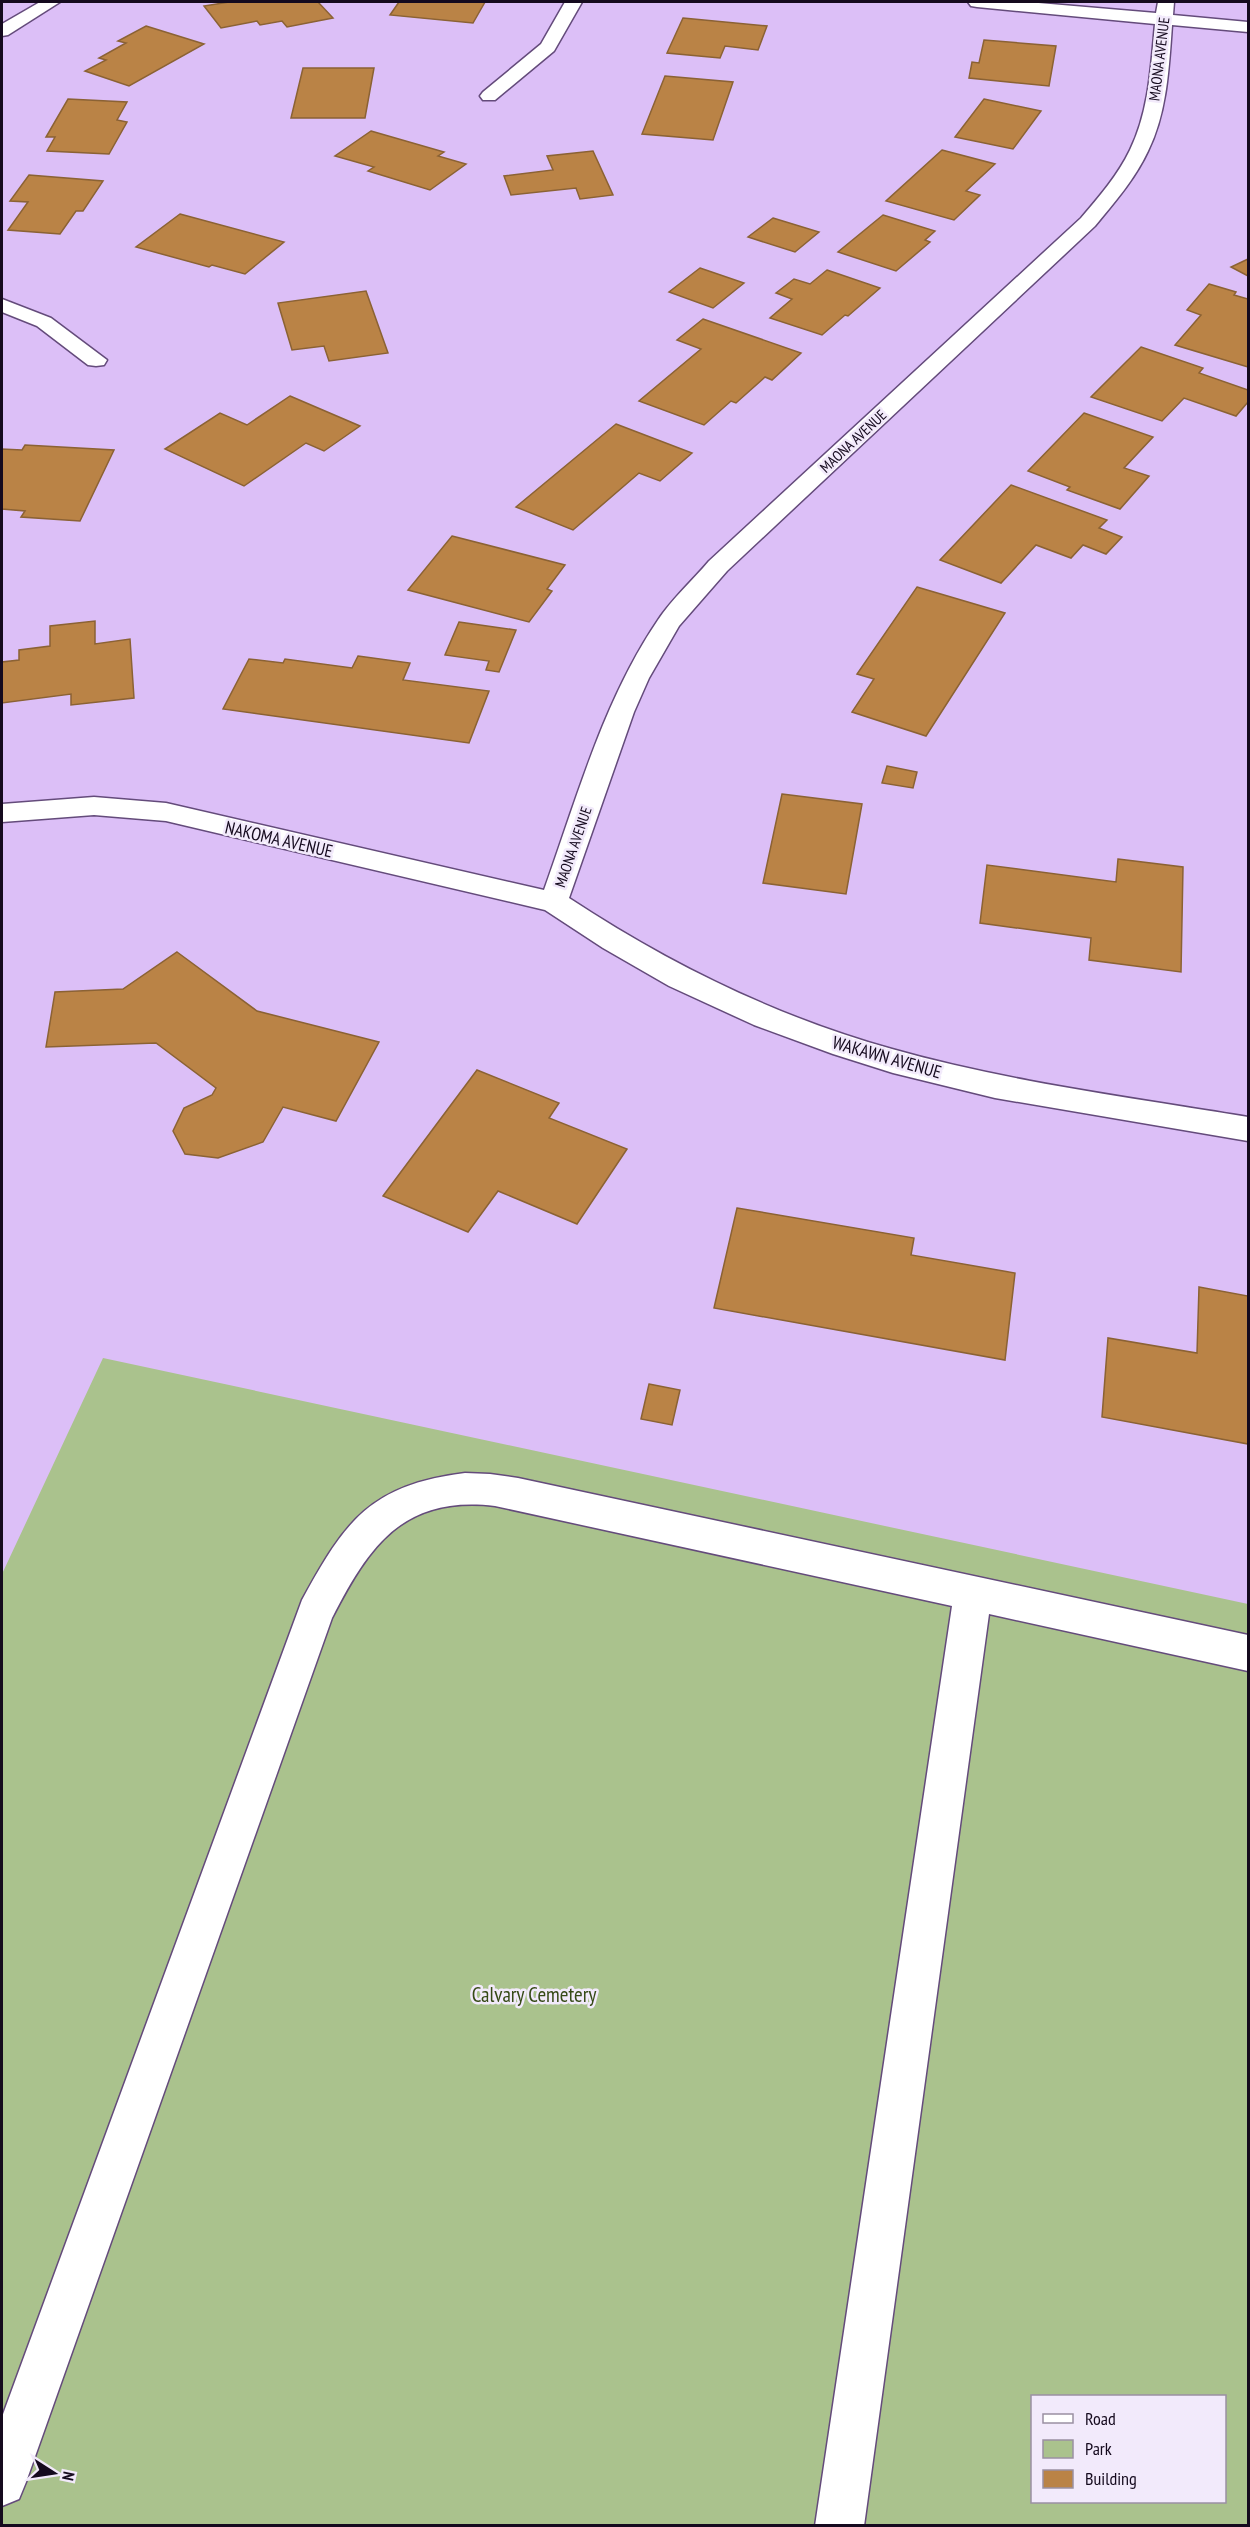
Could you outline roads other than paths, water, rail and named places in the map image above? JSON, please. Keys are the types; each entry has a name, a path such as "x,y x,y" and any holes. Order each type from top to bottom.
{"street":[{"path":"2,31 51,2"},
{"path":"489,96 548,47 573,2"},
{"path":"977,2 1165,10 1248,27"},
{"name":"MAONA AVENUE","path":"554,902 621,712 636,678 669,622 718,566 1088,222 1118,187 1139,152 1149,123 1165,10"},
{"path":"2,305 44,322 96,360"},
{"name":"NAKOMA AVENUE","path":"2,813 94,806 166,812 554,902"},
{"name":"WAKAWN AVENUE","path":"554,902 612,941 679,978 765,1017 844,1046 893,1061 995,1086 1248,1129"},
{"path":"2,2482 315,1612 340,1565 362,1535 387,1515 416,1499 451,1491 482,1489 530,1496 1248,1653"},
{"path":"839,2526 973,1592"}],"park label":[{"name":"Calvary Cemetery","path":"534,1994"}]}
